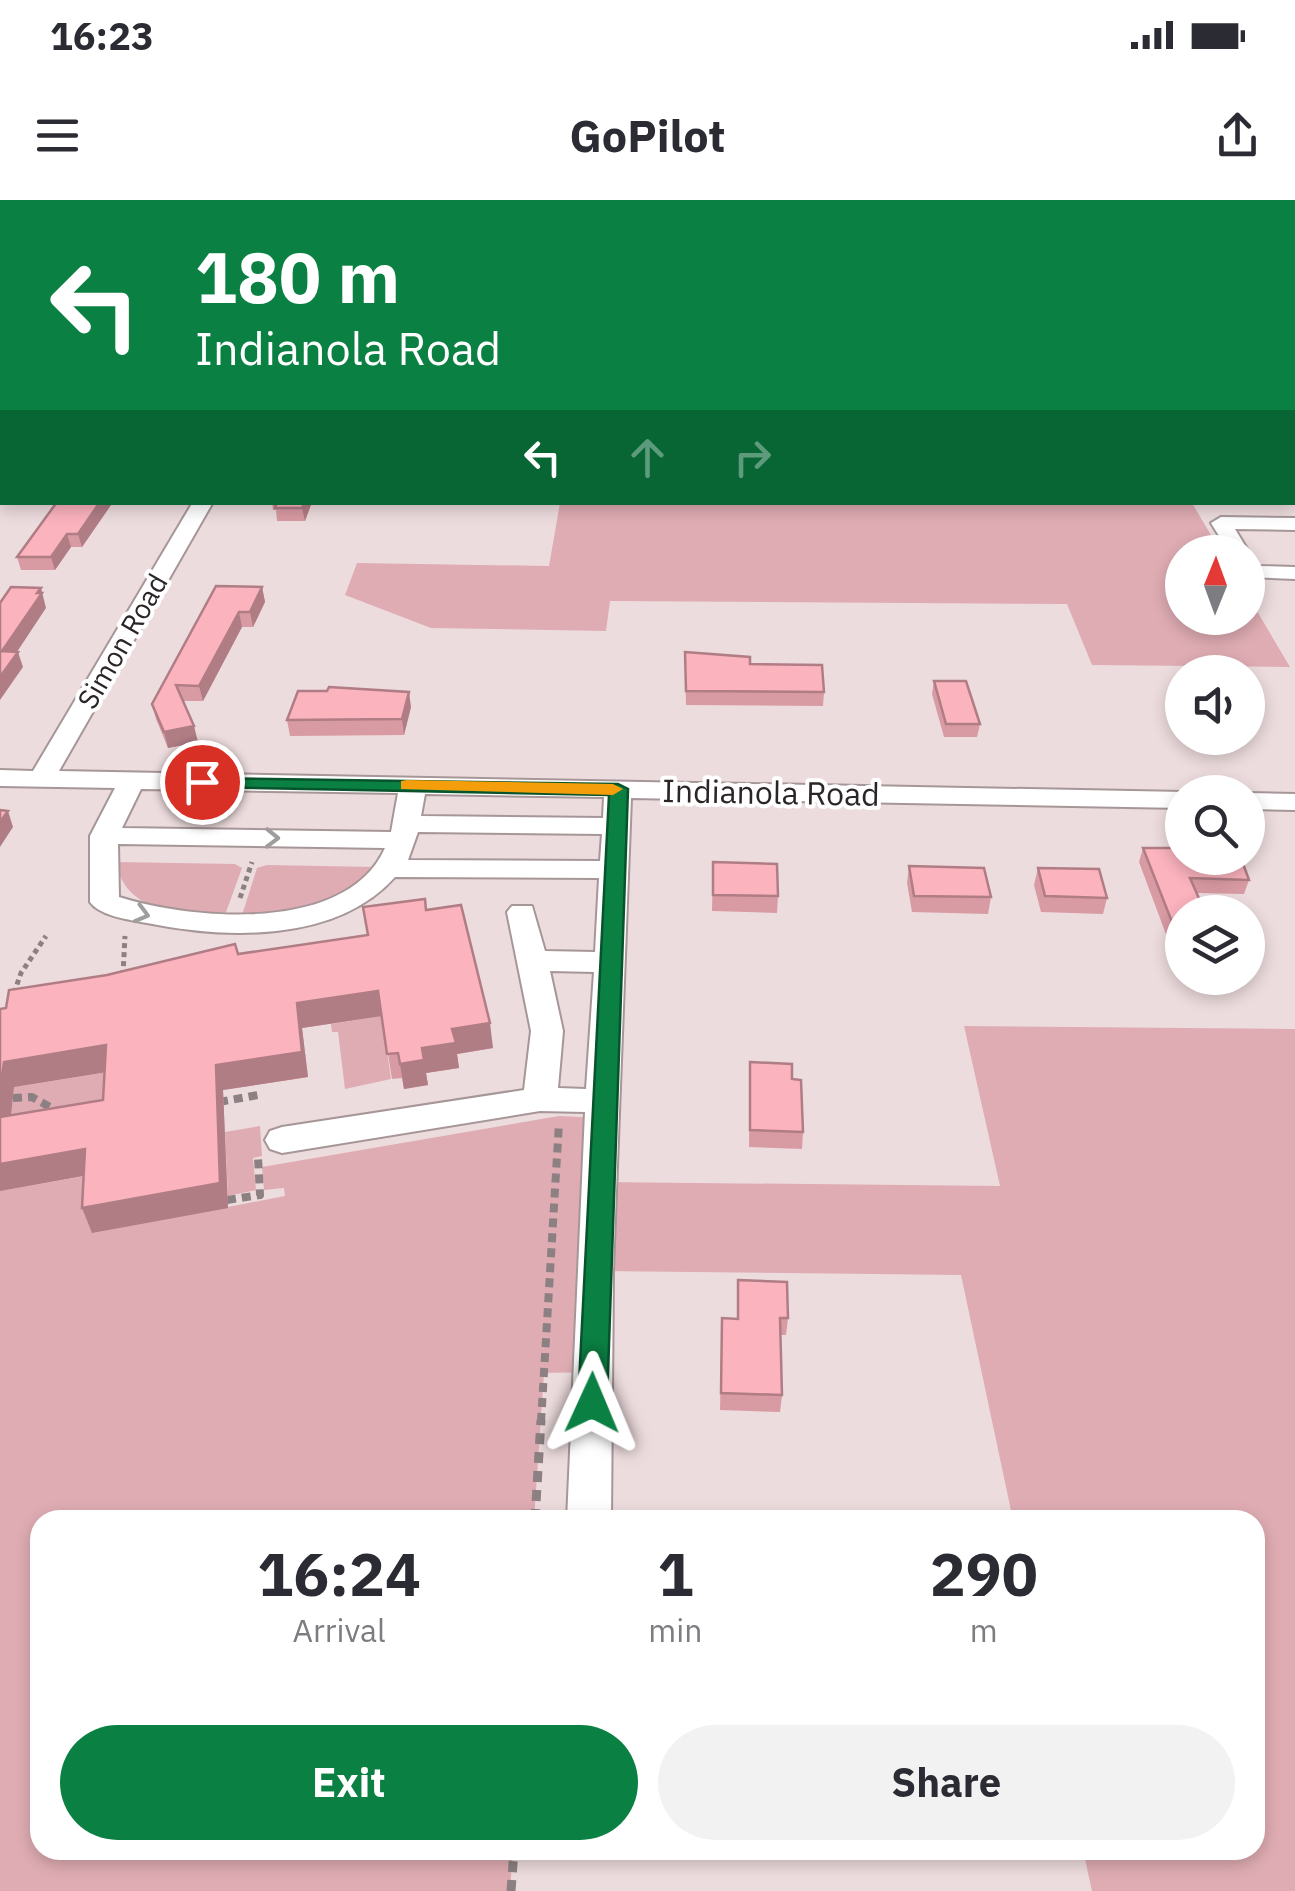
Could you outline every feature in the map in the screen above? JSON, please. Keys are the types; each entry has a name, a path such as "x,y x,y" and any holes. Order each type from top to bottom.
{"street":[{"name":"Simon Road","path":"41,778 201,505"},
{"path":"1227,535 1220,524 1295,524"},
{"path":"1265,572 1295,573"},
{"name":"Indianola Road","path":"0,778 1165,800"},
{"path":"132,780 104,836 105,902 142,917 177,921 270,922 327,910 366,892 387,868 403,832 413,786"},
{"path":"589,1510 602,1101 618,789"},
{"path":"1265,801 1295,802"},
{"path":"104,836 616,826"},
{"path":"387,868 613,870"},
{"path":"522,912 547,1031 550,1108"},
{"path":"532,961 609,962"},
{"path":"270,1149 602,1101"}],"path":[{"path":"234,914 252,862"},
{"path":"14,1000 16,982 46,936"},
{"path":"122,983 125,936"},
{"path":"203,1104 258,1095"},
{"path":"13,1098 32,1097 49,1109 64,1111"},
{"path":"535,1510 550,1108"},
{"path":"228,1200 260,1195 270,1149"},
{"path":"511,1891 513,1860"}],"shaded area":[{"path":"560,505 1193,505 1211,535 1165,535 1165,635 1265,635 1265,625 1290,667 1265,667 1265,655 1165,655 1165,666 1092,665 1067,604 610,601 606,631 431,628 345,595 357,563 549,566"},
{"path":"116,862 235,864 242,868 225,915 174,911 144,902 131,892"},
{"path":"376,867 347,889 314,904 242,915 257,868"},
{"path":"382,1016 391,1079 345,1089 338,1032 332,1032 331,1024"},
{"path":"964,1026 1295,1029 1295,1891 1092,1891 1085,1860 1265,1860 1265,1510 1011,1510 961,1275 597,1271 593,1372 544,1373 535,1510 30,1510 30,1860 512,1860 510,1891 0,1891 0,1191 130,1168 93,1233 285,1196 284,1188 264,1190 262,1167 559,1116 602,1118 600,1182 1000,1186"},
{"path":"114,1071 112,1125 8,1143 14,1087"},
{"path":"260,1126 262,1156 253,1158 256,1190 228,1196 225,1132"}],"building":[{"path":"55,505 98,505 78,534 67,534 51,557 17,557"},
{"path":"276,505 304,505 302,508 275,508"},
{"path":"216,586 262,587 250,612 239,612 199,686 176,685 194,726 164,732 152,704"},
{"path":"11,587 41,588 37,593 42,593 2,651 18,652 0,677 0,603"},
{"path":"685,652 750,657 750,664 822,665 824,692 686,691"},
{"path":"934,681 966,681 980,724 946,724"},
{"path":"329,687 409,692 402,719 287,720 298,691 327,691"},
{"path":"1143,848 1165,848 1165,875 1247,875 1249,880 1190,878 1198,895 1165,895 1165,904"},
{"path":"713,862 777,864 778,896 713,895"},
{"path":"909,866 984,868 991,897 914,896"},
{"path":"1038,868 1099,869 1107,898 1045,896"},
{"path":"425,899 426,910 461,905 490,1023 452,1029 456,1043 422,1048 424,1060 400,1064 398,1053 387,1054 378,991 297,1003 302,1052 216,1065 220,1183 82,1208 85,1149 0,1164 0,1117 103,1100 106,1045 4,1062 0,1092 0,1009 6,1008 9,990 107,975 235,944 238,954 368,935 363,907"},
{"path":"750,1062 792,1064 792,1079 801,1080 803,1132 750,1130"},
{"path":"738,1280 787,1282 788,1318 780,1318 782,1395 721,1393 722,1318 738,1319"}],"slow traffic":[{"path":"407,785 613,789"}],"route":[{"path":"202,782 618,789 592,1403"}]}
